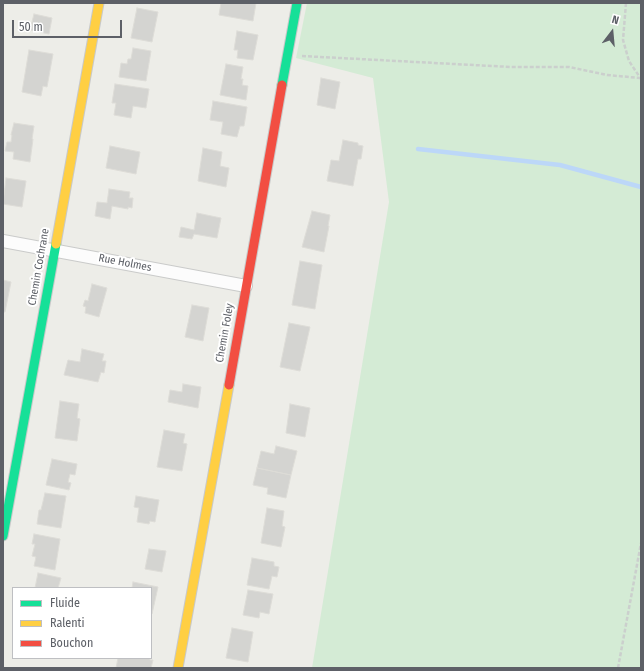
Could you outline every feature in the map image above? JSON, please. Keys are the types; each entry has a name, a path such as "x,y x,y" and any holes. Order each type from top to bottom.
{"street":[{"name":"Chemin Cochrane","path":"3,536 99,3"},
{"name":"Chemin Foley","path":"178,668 297,3"},
{"name":"Rue Holmes","path":"3,241 246,286"}],"path":[{"path":"626,3 623,40 629,61 640,78"},
{"path":"288,55 503,66 569,67 607,76 640,78"},
{"path":"618,668 641,543"}],"green space":[{"path":"307,3 641,3 641,668 312,668 389,202 373,78 296,58"}],"building":[{"path":"221,3 256,3 253,21 219,15"},
{"path":"137,8 158,12 152,42 131,38"},
{"path":"34,14 52,18 49,34 30,30"},
{"path":"237,31 258,35 253,60 237,58 238,50 234,50"},
{"path":"133,48 151,51 146,81 119,77 121,63 127,64 128,59 131,59"},
{"path":"29,50 53,54 47,87 43,86 41,96 22,92"},
{"path":"226,64 243,67 241,79 243,79 242,85 248,86 246,100 220,95"},
{"path":"321,78 340,82 335,109 317,105"},
{"path":"115,84 149,89 146,108 133,106 131,118 114,115 116,103 112,103"},
{"path":"213,101 247,107 244,126 240,126 237,137 221,134 223,122 210,120"},
{"path":"14,123 34,126 30,162 13,159 14,152 5,151 7,142 11,142"},
{"path":"343,140 358,143 358,145 363,146 361,159 358,159 353,186 327,181 331,160 339,161"},
{"path":"110,146 140,152 136,174 106,168"},
{"path":"203,148 222,152 220,166 229,168 226,187 198,181"},
{"path":"6,178 26,181 22,207 3,204"},
{"path":"109,189 130,192 129,198 133,198 132,208 128,207 128,209 112,206 110,219 95,216 97,202 107,203"},
{"path":"312,211 330,215 324,252 302,247"},
{"path":"197,213 221,218 217,238 194,234 192,239 179,237 181,227 194,230"},
{"path":"300,261 322,265 315,309 292,305"},
{"path":"3,280 11,282 5,312 3,312"},
{"path":"92,284 107,288 99,317 85,313 86,307 83,306 85,300 88,301"},
{"path":"192,305 209,308 203,341 185,337"},
{"path":"289,323 310,327 300,371 280,367"},
{"path":"82,349 104,354 102,361 106,361 104,373 101,372 98,382 64,375 68,360 80,362"},
{"path":"183,384 201,387 198,408 168,402 170,390 182,392"},
{"path":"60,401 79,404 77,418 80,419 77,441 55,438"},
{"path":"290,404 310,408 305,437 286,433"},
{"path":"164,430 185,434 183,443 187,444 182,471 157,467"},
{"path":"276,446 297,451 291,475 257,468 261,451 274,454"},
{"path":"52,459 77,464 75,475 70,474 68,482 71,483 69,490 46,485"},
{"path":"257,468 291,475 286,498 267,494 268,488 253,485"},
{"path":"45,493 66,496 61,528 37,524 39,510 41,510"},
{"path":"136,496 159,500 155,522 150,521 149,524 137,522 139,508 134,507"},
{"path":"267,508 284,511 282,526 285,527 281,547 261,543"},
{"path":"34,534 60,539 55,570 34,566 36,557 32,556 35,544 32,544"},
{"path":"149,549 166,551 162,572 145,569"},
{"path":"252,558 274,562 274,566 279,567 277,577 272,576 269,589 247,585"},
{"path":"38,573 61,578 58,587 35,587"},
{"path":"133,582 158,587 152,614 152,587 132,587"},
{"path":"248,590 273,594 269,614 260,612 259,618 243,615"},
{"path":"232,628 253,632 248,662 226,658"},
{"path":"118,659 153,660 151,668 116,668"}],"waterway":[{"path":"418,149 560,165 641,187"}],"traffic: fast":[{"path":"282,85 297,3"},
{"path":"3,536 56,244"}],"traffic: slow":[{"path":"56,244 99,3"},
{"path":"178,668 229,385"}],"traffic: jam":[{"path":"229,385 282,85"}]}
